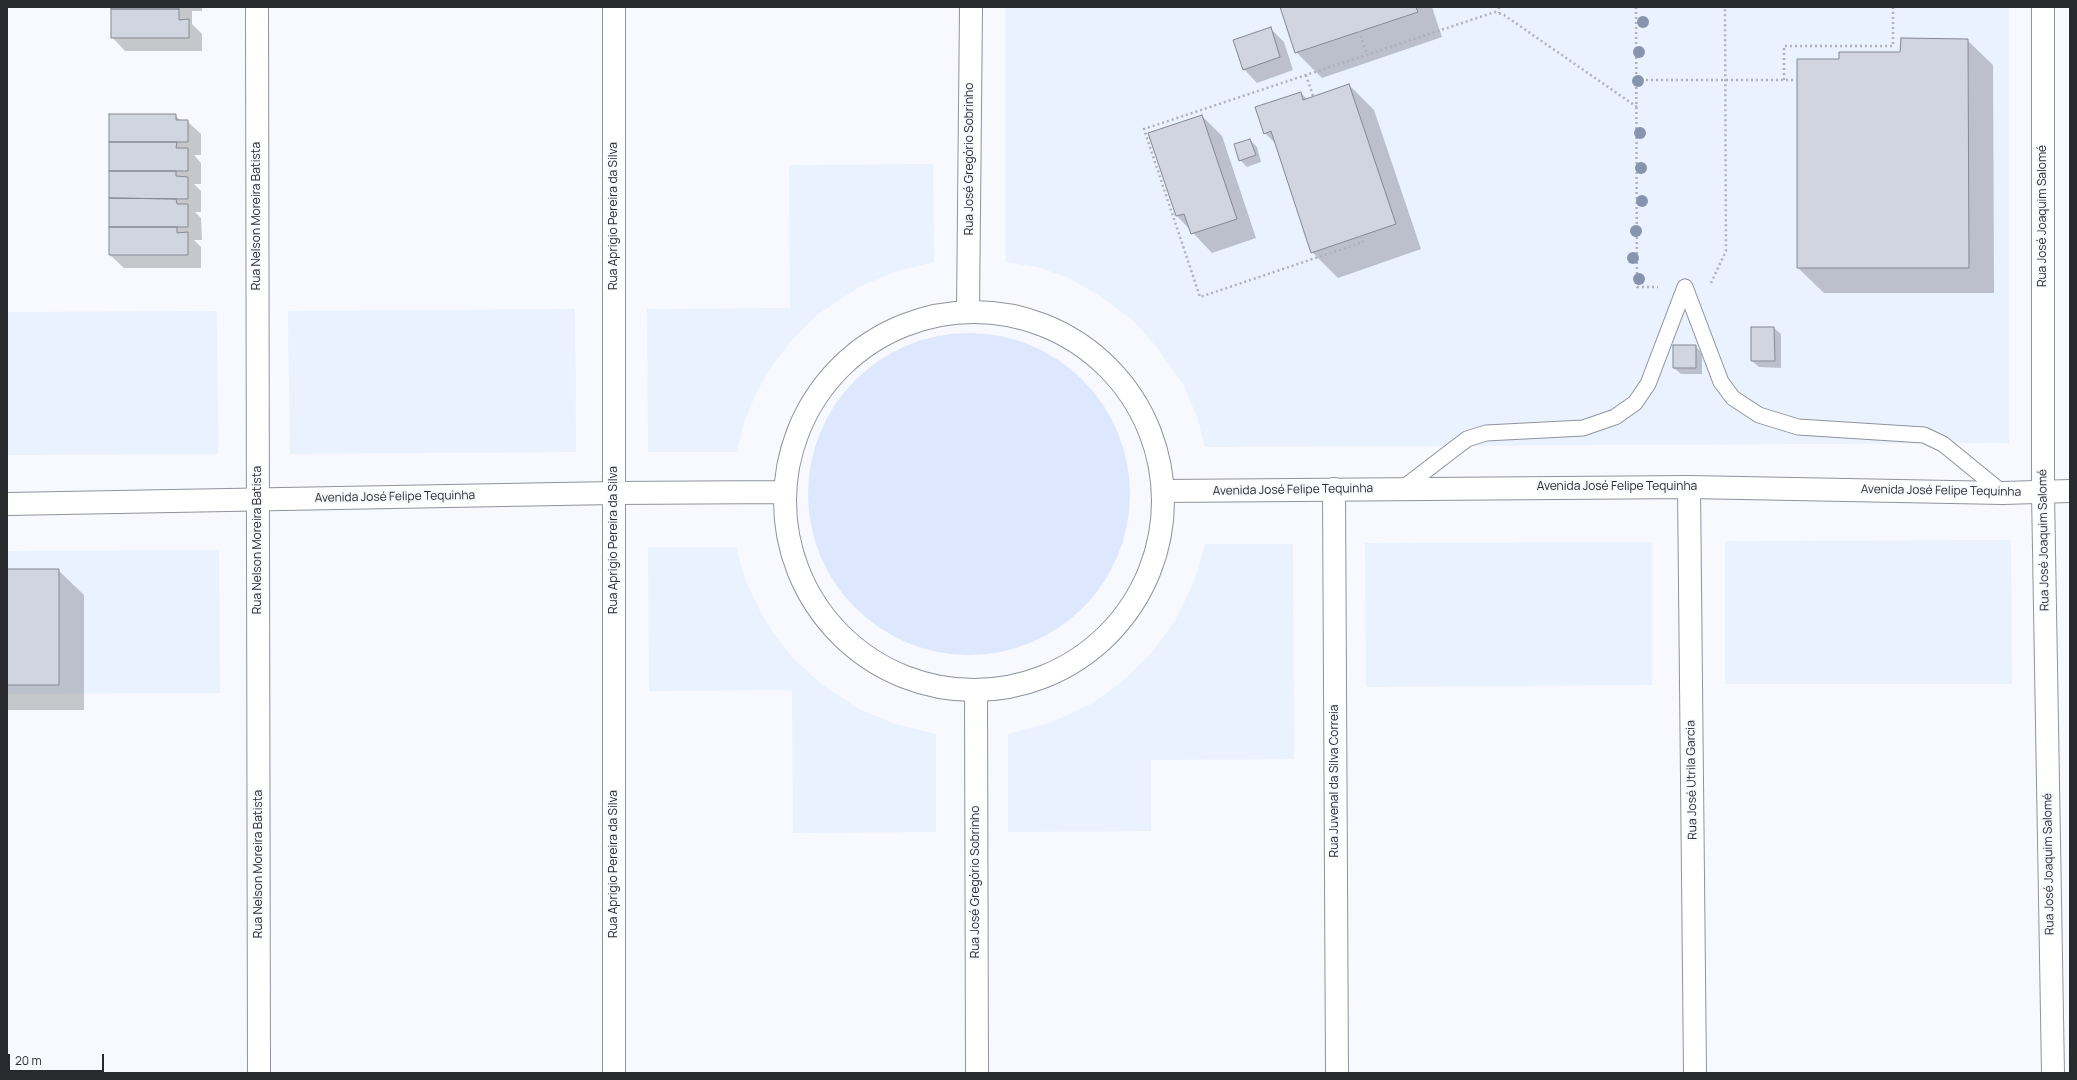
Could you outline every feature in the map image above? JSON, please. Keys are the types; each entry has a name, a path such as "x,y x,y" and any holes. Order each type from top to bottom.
{"street":[{"name":"Rua Nelson Moreira Batista","path":"257,7 259,1073"},
{"name":"Rua Aprigio Pereira da Silva","path":"614,7 614,1073"},
{"name":"Rua José Gregório Sobrinho","path":"968,311 971,7"},
{"name":"Rua José Joaquim Salomé","path":"2044,7 2043,492 2052,1073"},
{"path":"968,311 1037,321 1086,347 1126,387 1152,436 1164,491 1160,541 1151,568 1144,588 1116,630 1077,662 1032,683 976,691 921,685 866,658 821,615 793,559 783,492 791,447 812,401 844,362 885,333 932,315 968,311"},
{"name":"Avenida José Felipe Tequinha","path":"1164,491 1689,487 2003,492 2070,491"},
{"name":"Rua José Utrila Garcia","path":"1689,487 1695,1073"},
{"name":"Rua Juvenal da Silva Correia","path":"1334,489 1337,1073"},
{"name":"Avenida José Felipe Tequinha","path":"7,504 614,493 783,492"},
{"name":"Rua José Gregório Sobrinho","path":"976,691 977,1073"}],"lane":[{"path":"1403,488 1467,439 1486,433 1583,428 1615,417 1634,403 1648,384 1685,287 1721,382 1734,398 1760,415 1798,427 1924,435 1943,444 2003,492"}],"path":[{"path":"1499,7 1499,12"},
{"path":"1636,7 1637,288 1661,287 1660,294"},
{"path":"1709,287 1726,251 1724,7"},
{"path":"1784,80 1784,46 1893,46 1893,7"},
{"path":"1360,236 1363,242 1200,297 1144,129 1490,13 1499,12 1637,107"},
{"path":"1359,31 1367,54"},
{"path":"1306,75 1313,96"},
{"path":"1636,80 1796,80"}],"shaded area":[{"path":"1006,7 2009,7 2009,443 1205,447 1198,419 1183,384 1159,350 1134,321 1100,296 1069,278 1037,267 1006,262"},
{"path":"933,164 934,262 894,272 857,288 817,315 791,341 771,367 756,393 745,420 736,452 648,452 647,309 790,308 789,165"},
{"path":"575,309 576,452 290,454 288,311"},
{"path":"217,311 218,454 7,455 7,312"},
{"path":"969,333 985,334 1016,340 1045,352 1058,360 1083,380 1103,405 1111,418 1123,447 1129,478 1129,510 1123,541 1111,570 1103,583 1083,608 1058,628 1045,636 1016,648 985,654 969,655 953,654 922,648 893,636 880,628 855,608 835,583 827,570 815,541 809,510 808,494 809,478 815,447 827,418 835,405 855,380 880,360 893,352 922,340 953,334"},
{"path":"2011,540 2012,684 1725,684 1725,541"},
{"path":"1652,542 1652,685 1366,687 1365,543"},
{"path":"1205,544 1293,544 1294,759 1151,760 1151,831 1008,832 1008,734 1050,723 1091,704 1118,685 1150,655 1175,621 1186,599 1196,576"},
{"path":"648,547 736,547 745,579 759,609 772,631 792,657 821,684 859,709 895,724 936,734 936,832 793,833 792,690 649,691"},
{"path":"219,550 220,693 7,694 7,551"}],"building":[{"path":"111,7 179,7 179,9 111,9"},
{"path":"1280,7 1416,7 1418,12 1295,53"},
{"path":"111,9 179,9 179,20 189,19 189,38 111,38"},
{"path":"1271,27 1280,57 1243,70 1233,40"},
{"path":"1901,38 1968,39 1969,268 1797,268 1797,59 1839,59 1839,52 1900,52"},
{"path":"1349,84 1396,224 1311,253 1271,131 1264,134 1255,107 1301,92 1303,100"},
{"path":"109,114 176,114 176,120 188,120 188,142 109,142"},
{"path":"1202,115 1237,219 1191,234 1184,214 1176,216 1148,133"},
{"path":"1250,139 1256,155 1239,161 1234,144"},
{"path":"109,142 177,142 176,148 188,148 188,171 109,171"},
{"path":"109,171 176,171 176,176 188,177 188,199 109,198"},
{"path":"109,198 176,199 177,204 188,204 188,227 109,227"},
{"path":"109,227 177,227 177,233 188,232 188,255 109,255"},
{"path":"1751,327 1774,327 1775,361 1751,361"},
{"path":"1673,345 1696,345 1696,368 1673,368"},
{"path":"7,569 59,569 59,685 7,685"}]}
